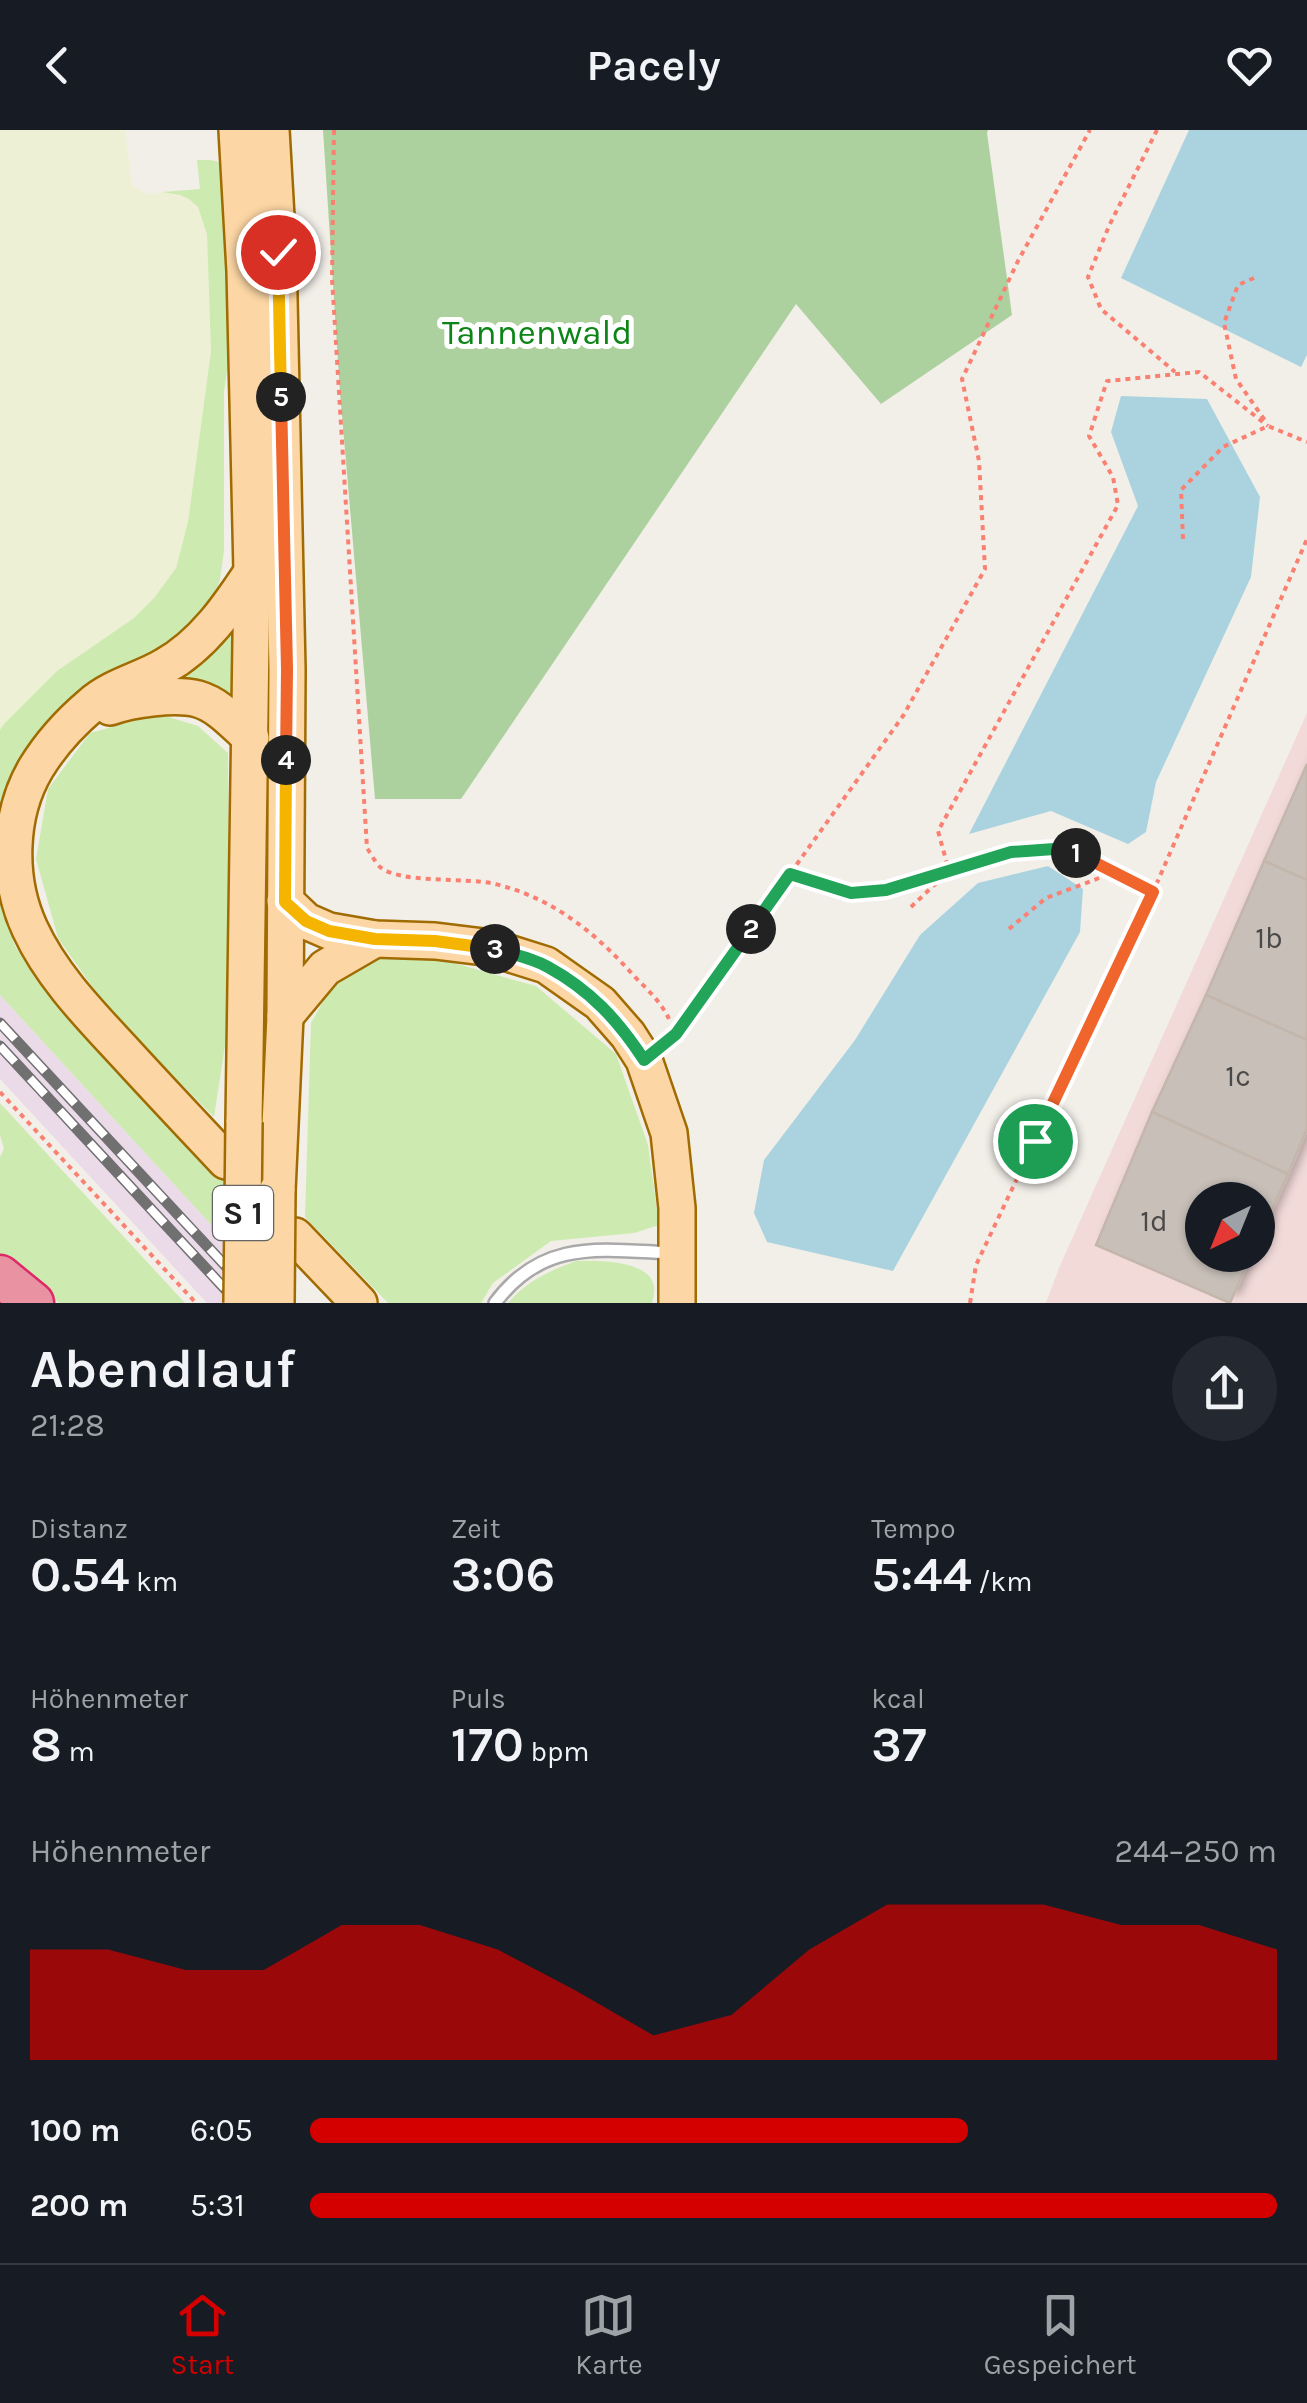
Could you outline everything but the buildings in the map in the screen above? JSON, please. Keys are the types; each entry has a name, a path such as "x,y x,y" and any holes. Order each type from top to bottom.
{"highway":[{"path":"0,1276 33,1303"}],"main road":[{"name":"S 1","path":"237,130 245,271 252,572 242,1303"},
{"name":"S 1","path":"271,130 278,252 287,669 285,1016 276,1303"},
{"path":"226,1161 86,1011 53,968 30,929 12,866 22,800 35,769 94,702 185,654 214,625 252,572"},
{"path":"76,719 126,701 197,698 218,709 251,738"},
{"path":"285,902 306,921 329,931 375,939 492,948 546,965 600,1003 644,1060 669,1133 677,1208 677,1303"},
{"path":"285,1016 325,968 375,939"},
{"path":"295,1236 358,1303"}],"lane":[{"path":"644,1060 676,1034"},
{"path":"495,1303 530,1269 571,1252 613,1248 678,1253"}],"path":[{"path":"334,130 332,278 368,848 378,866 397,875 491,883 566,913 608,946 663,1007 676,1034 903,716 985,569 979,461 962,379 1018,261 1090,130"},
{"path":"1158,130 1088,276 1101,309 1178,374"},
{"path":"1254,278 1238,285 1224,324 1236,379 1268,426"},
{"path":"949,871 938,831 1118,506 1113,477 1089,436 1107,381 1199,372 1268,426 1307,442"},
{"path":"1183,540 1181,490 1222,448 1268,426"},
{"path":"970,1303 976,1266 1153,892 1307,539"},
{"path":"790,874 851,893 886,890 1011,852 1068,848 1153,892"},
{"path":"911,908 949,871"},
{"path":"1009,929 1046,898 1114,872"},
{"path":"0,1092 196,1303"}],"shaded area":[{"path":"1307,713 1307,1303 1046,1303 1059,1268"},
{"path":"0,995 283,1303 207,1303 0,1079"}],"green space":[{"path":"0,130 125,130 132,185 147,194 162,192 189,199 204,219 211,351 188,522 176,568 134,618 57,671 0,730"},
{"name":"Tannenwald","path":"323,130 988,130 1012,315 881,404 796,304 461,799 375,799 340,392"},
{"path":"197,160 217,162 226,171 231,343 224,392 224,551 220,580 202,615 178,641 72,699 54,714 16,765 0,806 0,730 4,724 57,671 134,618 176,568 188,522 211,351 207,234 198,207 180,195 162,192 200,189"},
{"path":"234,619 236,706 180,677"},
{"path":"159,714 198,726 228,753 229,1020 214,1117 110,1012 58,938 36,859 48,789 90,733"},
{"path":"0,903 15,946 32,972 227,1185 226,1241 0,995"},
{"path":"381,955 454,963 536,986 616,1054 648,1145 659,1225 634,1233 551,1241 493,1283 481,1303 388,1303 305,1217 311,1023 334,982"},
{"path":"0,1103 185,1303 59,1303 0,1255 0,1157 4,1149"},
{"path":"576,1261 621,1264 643,1271 654,1287 652,1303 508,1303 539,1277"}],"water":[{"path":"1189,130 1307,130 1307,355 1301,367 1121,278"},
{"path":"1121,396 1207,399 1260,497 1251,577 1156,782 1146,832 1128,844 1051,811 969,834 1138,506 1111,432"},
{"path":"1048,866 1083,889 1080,932 893,1271 767,1242 754,1213 764,1160 855,1040 920,935 978,883"}],"railway":[{"path":"0,1023 260,1303"},
{"path":"0,1046 238,1303"}],"route":[{"path":"278,252 287,669 285,902 306,921 329,931 375,939 492,948 546,965 600,1003 644,1060 676,1034 790,874 851,893 886,890 1011,852 1068,848 1153,892 1035,1141"}]}
